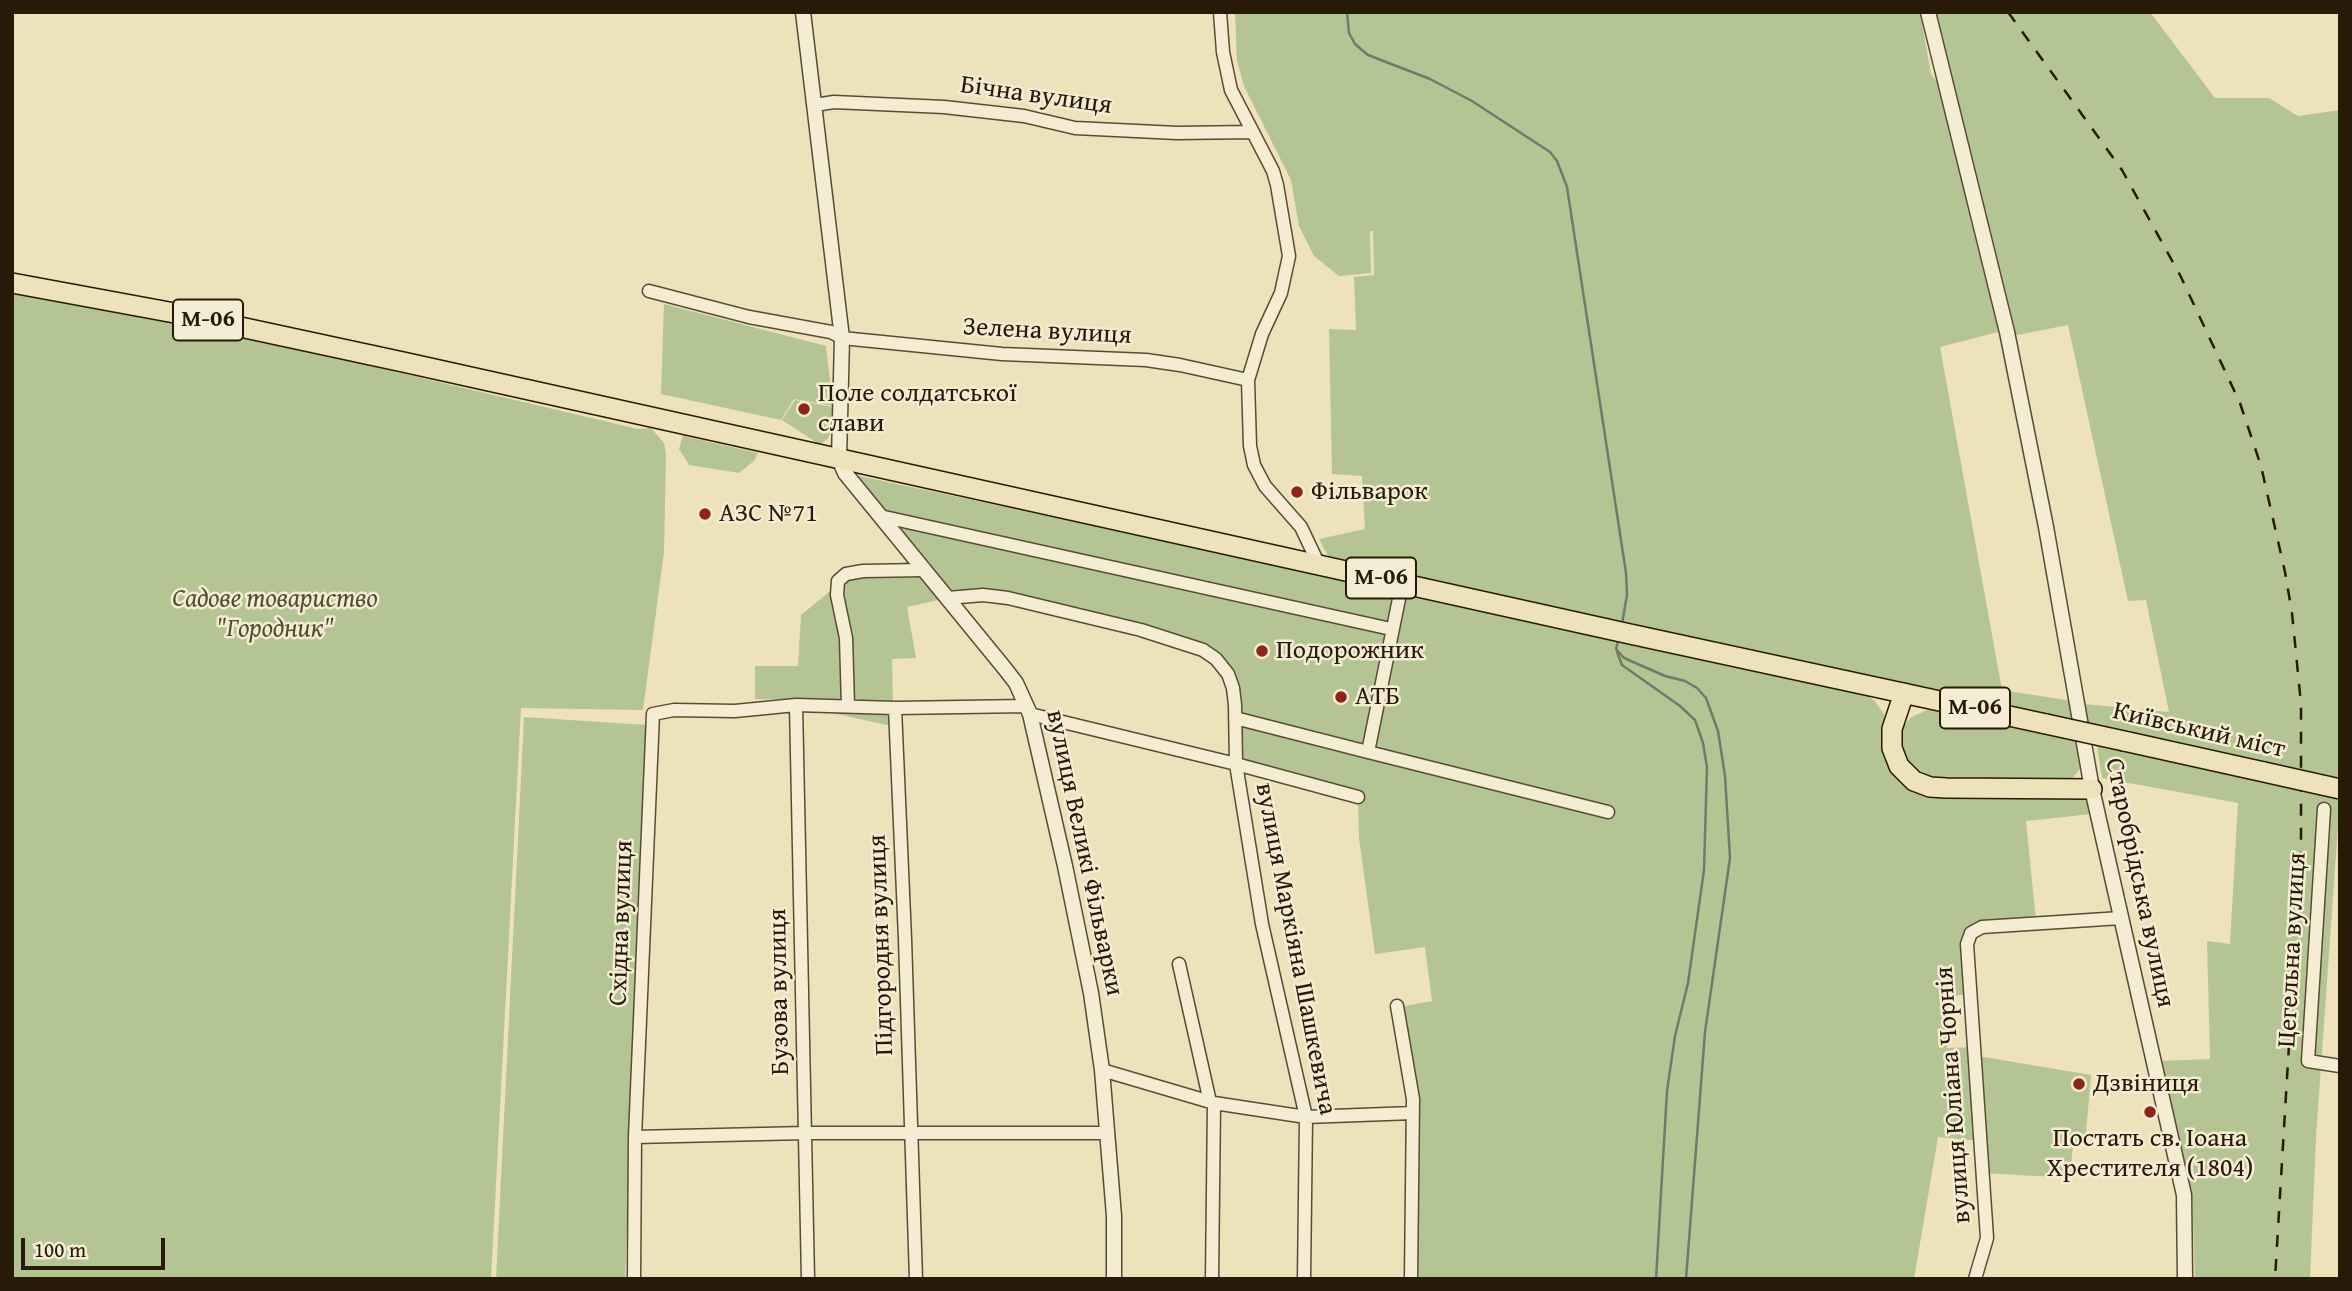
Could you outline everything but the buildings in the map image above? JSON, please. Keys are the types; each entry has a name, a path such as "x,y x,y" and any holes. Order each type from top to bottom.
{"highway":[{"name":"М-06","path":"12,283 180,314 1904,693"},
{"path":"1904,693 1892,729 1892,748 1899,766 1914,781 1946,788 2092,789"},
{"name":"Київський міст","path":"1904,693 2340,789"}],"street":[{"path":"803,12 842,338 839,459"},
{"path":"1220,12 1226,70 1231,90 1278,184 1289,256 1281,293 1262,334 1248,380 1248,420 1254,465 1272,496 1301,527 1319,565"},
{"name":"Старобрідська вулиця","path":"1928,12 2007,332 2048,540 2092,789 2184,1195 2186,1279"},
{"name":"Бічна вулиця","path":"815,105 834,102 944,107 1024,116 1074,128 1177,133 1251,132"},
{"name":"Зелена вулиця","path":"649,291 748,317 831,332 842,338 1002,354 1146,360 1248,380"},
{"name":"вулиця Великі Фільварки","path":"839,459 845,473 1016,683 1028,710 1065,866 1091,993 1102,1070 1114,1216 1114,1279"},
{"path":"880,516 1391,629"},
{"path":"848,706 846,638 837,595 838,581 846,574 863,570 924,570"},
{"path":"1368,752 1402,581"},
{"name":"вулиця Маркіяна Шашкевича","path":"948,598 983,595 1008,598 1141,630 1203,650 1216,659 1228,674 1233,688 1236,764 1262,925 1306,1117 1304,1279"},
{"path":"796,705 1028,710 1358,797"},
{"name":"Бузова вулиця","path":"796,705 808,1279"},
{"name":"Східна вулиця","path":"634,1279 635,1137 653,714 674,710 735,711 796,705"},
{"name":"Підгородня вулиця","path":"895,708 912,1133 915,1279"},
{"path":"1235,718 1608,811"},
{"name":"Цегельна вулиця","path":"2324,809 2308,1061 2340,1066"},
{"name":"вулиця Юліана Чорнія","path":"1975,1279 1987,1238 1967,944 1971,933 1982,927 2121,918"},
{"path":"1179,964 1212,1102 1212,1279"},
{"path":"1397,1006 1411,1080 1413,1113 1411,1279"},
{"path":"1102,1070 1212,1102 1306,1117 1413,1113"},
{"path":"635,1137 805,1133 1106,1133"}],"green space":[{"path":"1235,12 1920,12 1931,74 1956,105 1934,12 2150,12 2215,98 2269,98 2298,116 2340,110 2340,782 2089,727 2084,704 2169,712 2146,600 2128,601 2068,325 2012,336 2002,331 1940,347 2002,690 2072,701 2076,725 1329,558 1319,539 1365,529 1362,476 1332,474 1329,329 1356,330 1354,277 1374,275 1373,231 1370,231 1371,273 1339,276 1314,256 1299,226 1291,180 1244,86 1237,61"},
{"name":"Садове товариство \"Городник\"","path":"12,293 180,321 638,429 651,428 664,443 664,552 643,710 521,708 491,1279 12,1279"},
{"path":"664,304 826,346 833,406 794,399 781,420 661,394"},
{"path":"795,400 833,407 833,429 820,445 782,420"},
{"path":"683,435 758,453 754,461 739,473 689,465 679,449"},
{"path":"845,473 1407,592 1863,693 1874,700 1884,714 1899,776 2088,797 2092,814 2026,821 2036,921 1971,933 1970,994 1945,997 1947,1048 1974,1047 1976,1058 1984,1057 2091,1075 2085,1145 2073,1145 2070,1178 1983,1173 1981,1141 1938,1137 1914,1279 1417,1279 1419,1113 1399,1007 1432,1001 1425,947 1375,954 1359,838 1358,797 1236,764 1233,688 1203,650 1008,598 948,598 907,607 916,658 892,659 896,727 796,705 796,700 755,699 755,666 798,666 801,615 857,573 915,560"},
{"path":"1929,709 2076,739 2080,769 2069,782 1930,781 1902,760 1900,731 1910,718"},
{"path":"524,717 647,725 625,1279 496,1279"},
{"path":"2097,746 2340,798 2316,1137 2310,1279 2195,1279 2192,1191 2160,1061 2210,1059 2207,941 2230,944 2238,803 2102,778"}],"waterway":[{"path":"1347,12 1349,33 1355,44 1368,55 1430,79 1472,101 1550,152 1557,161 1567,187 1626,573 1627,595 1622,624"},
{"path":"1618,641 1616,649 1624,658 1665,676 1685,681 1697,688 1706,698 1718,731 1725,776 1730,858 1705,1032 1686,1279"},
{"path":"1617,652 1622,665 1680,706 1695,720 1707,767 1704,870 1688,983 1675,1036 1667,1091 1656,1279"}],"railway":[{"path":"2008,12 2122,170 2180,275 2240,403 2261,466 2285,572 2301,704 2301,844 2275,1279"}],"place":[{"name":"Поле солдатської слави","path":"804,409"},
{"name":"Фільварок","path":"1297,492"},
{"name":"АЗС №71","path":"705,514"},
{"name":"Подорожник","path":"1262,651"},
{"name":"АТБ","path":"1341,697"},
{"name":"Дзвіниця","path":"2079,1084"},
{"name":"Постать св. Іоана Хрестителя (1804)","path":"2150,1112"}]}
